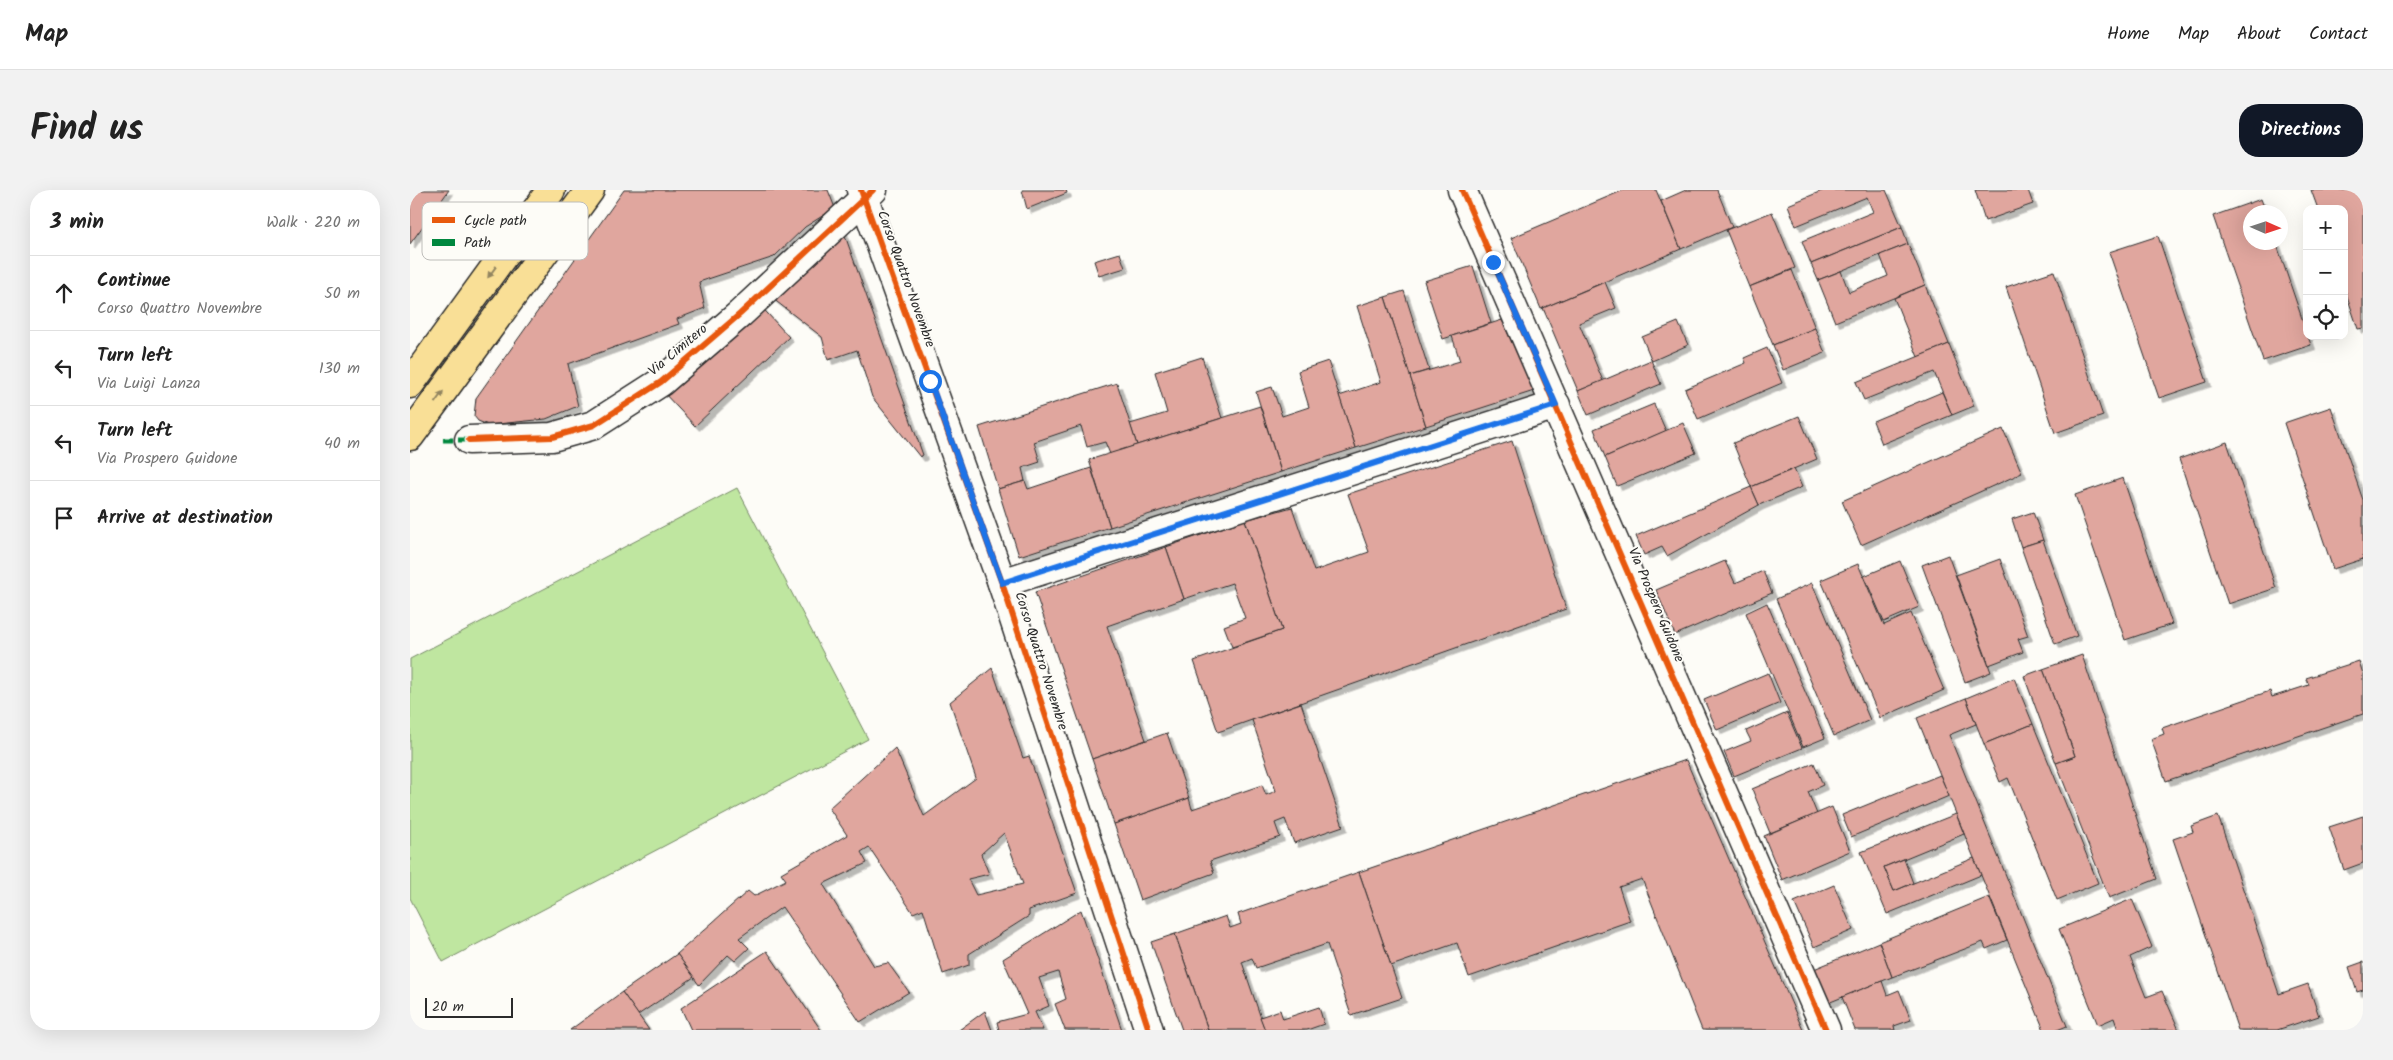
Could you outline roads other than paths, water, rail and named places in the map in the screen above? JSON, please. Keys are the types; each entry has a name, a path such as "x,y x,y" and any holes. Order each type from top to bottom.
{"main road":[{"path":"542,202 551,190"},
{"path":"581,202 590,190"},
{"path":"410,384 500,260"},
{"path":"410,436 539,260"}],"street":[{"name":"Via Prospero Guidone","path":"1462,190 1826,1030"},
{"name":"Via Cimitero","path":"469,440 552,437 594,425 661,382 740,314 866,192"},
{"name":"Corso Quattro Novembre","path":"866,192 1002,583 1149,1030"},
{"path":"1002,583 1556,405"}]}
